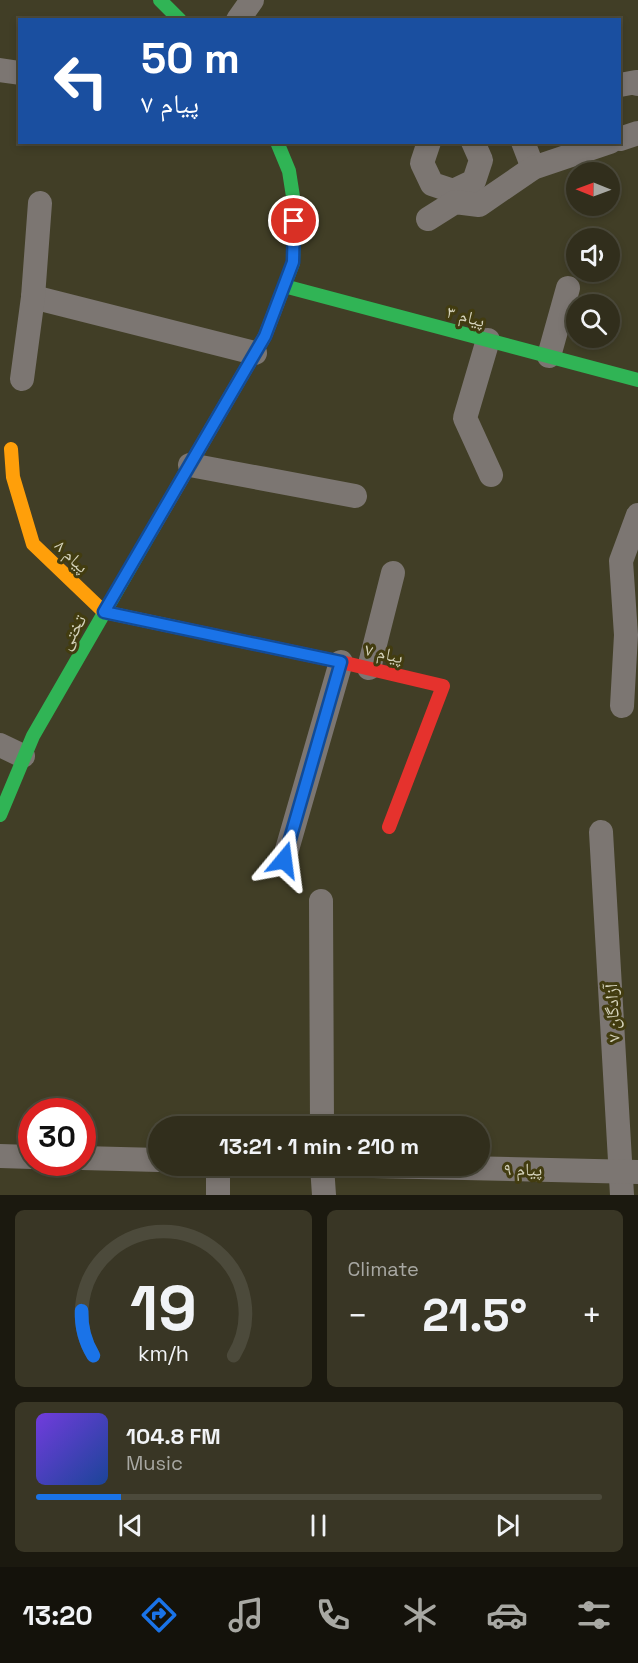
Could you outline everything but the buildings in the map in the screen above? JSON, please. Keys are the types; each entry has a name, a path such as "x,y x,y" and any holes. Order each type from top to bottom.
{"street":[{"path":"160,0 178,18"},
{"path":"239,18 252,0"},
{"path":"0,70 18,73"},
{"path":"621,85 636,82 638,84"},
{"path":"621,139 638,134"},
{"name":"تختی","path":"0,815 33,736 265,336 293,262 294,203 289,171 278,144"},
{"path":"428,144 422,163 432,184 454,196 479,205 533,168 603,144"},
{"path":"428,219 474,181 481,159 474,144"},
{"path":"524,144 533,168"},
{"path":"22,379 33,297 40,203"},
{"name":"پيام ۳","path":"284,286 638,381"},
{"path":"549,356 568,288"},
{"path":"33,297 255,353"},
{"path":"488,340 465,418 491,475"},
{"name":"پیام ۸","path":"11,449 13,477 33,544 104,612"},
{"path":"190,465 355,496"},
{"path":"622,706 626,635 621,561 638,515"},
{"path":"369,668 393,573"},
{"name":"پیام ۷","path":"104,612 369,668 443,686 389,827"},
{"path":"284,860 341,662"},
{"path":"0,745 23,756"},
{"name":"آزادگان ۷","path":"601,832 627,1180"},
{"path":"321,901 322,1116"},
{"path":"0,1156 18,1156"},
{"path":"96,1158 148,1160"},
{"name":"پیام ۹","path":"490,1172 627,1180"},
{"path":"218,1176 218,1195"},
{"path":"323,1176 324,1195"}],"traffic: fast":[{"path":"160,0 178,18"},
{"path":"278,144 289,171 294,203 293,263 278,302"},
{"path":"284,286 638,380"},
{"path":"0,815 33,736 152,530"}],"traffic: slow":[{"path":"152,530 265,336 278,302"},
{"path":"11,449 13,477 33,544 104,612 180,628"}],"traffic: jam":[{"path":"180,628 443,686 389,827"}],"route":[{"path":"284,860 341,662 104,612 265,336 293,262 294,221"}]}
